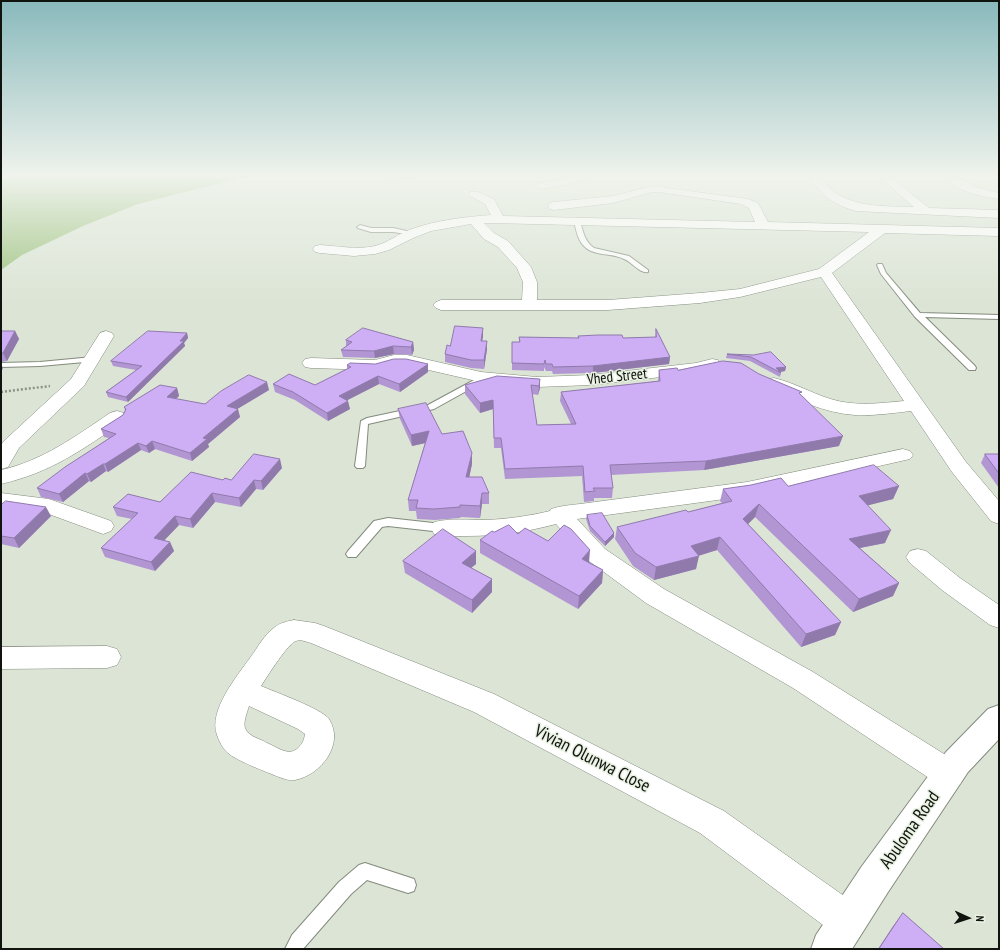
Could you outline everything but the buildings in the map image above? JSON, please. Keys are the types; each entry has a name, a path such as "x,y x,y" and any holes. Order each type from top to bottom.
{"street":[{"path":"320,249 359,252 374,251 388,247 396,241 413,233 474,220 491,219"},
{"path":"512,219 999,232"},
{"path":"759,219 762,226"},
{"path":"474,220 489,236 503,244 524,267 530,282 529,305"},
{"path":"441,305 608,305 700,298 740,293 824,272 882,229"},
{"path":"824,272 959,467 999,516"},
{"path":"1,463 11,445 78,382 106,336"},
{"name":"Vhed Street","path":"311,363 376,365 394,360 407,360 485,377 537,382 591,380 696,368 713,363 728,365"},
{"path":"756,374 806,396 839,407 858,409 915,405"},
{"path":"1,477 16,475 50,459 118,417"},
{"path":"442,528 502,527 533,523 559,514 747,489 903,455"},
{"path":"1,500 49,506 103,526"},
{"path":"559,514 597,555 655,596 803,680 949,774"},
{"path":"918,557 951,584 999,618"},
{"name":"Vivian Olunwa Close","path":"242,690 280,638 289,632 306,631 315,633 484,703 712,822 848,921"},
{"path":"1,658 106,657"},
{"name":"Abuloma Road","path":"830,949 875,879 957,762 999,718"}],"lane":[{"path":"578,221 584,244 599,252 622,256 629,259 646,272"},
{"path":"360,227 371,230 393,230 413,233"},
{"path":"880,265 883,273 918,315 972,368"},
{"path":"918,315 999,317"},
{"path":"1,365 92,359"},
{"path":"360,466 364,424 367,421 438,404 485,377"},
{"path":"352,554 378,524 388,522 442,528"},
{"path":"294,949 298,941 345,888 365,872 408,885"}],"path":[{"path":"1,392 78,382"}],"shaded area":[{"path":"1,219 100,219 22,255 1,270"}]}
